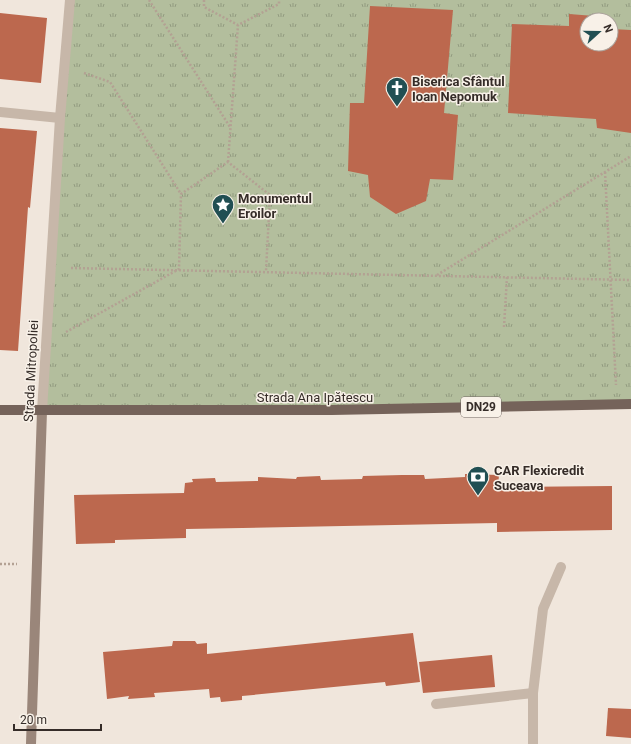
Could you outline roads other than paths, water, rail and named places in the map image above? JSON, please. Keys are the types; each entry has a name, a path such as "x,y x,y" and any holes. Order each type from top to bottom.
{"main road":[{"name":"Strada Ana Ipătescu","path":"0,410 332,410 631,404"},
{"name":"Strada Mitropoliei","path":"31,744 42,411"}],"street":[{"name":"Strada Mitropoliei","path":"42,411 60,118 70,0"},
{"path":"0,112 60,118"},
{"path":"533,744 533,693 543,609 561,567"},
{"path":"436,704 533,693"}],"place":[{"name":"Biserica Sfântul Ioan Nepomuk","path":"397,108"},
{"name":"Monumentul Eroilor","path":"223,224"},
{"name":"CAR Flexicredit Suceava","path":"478,496"}]}
